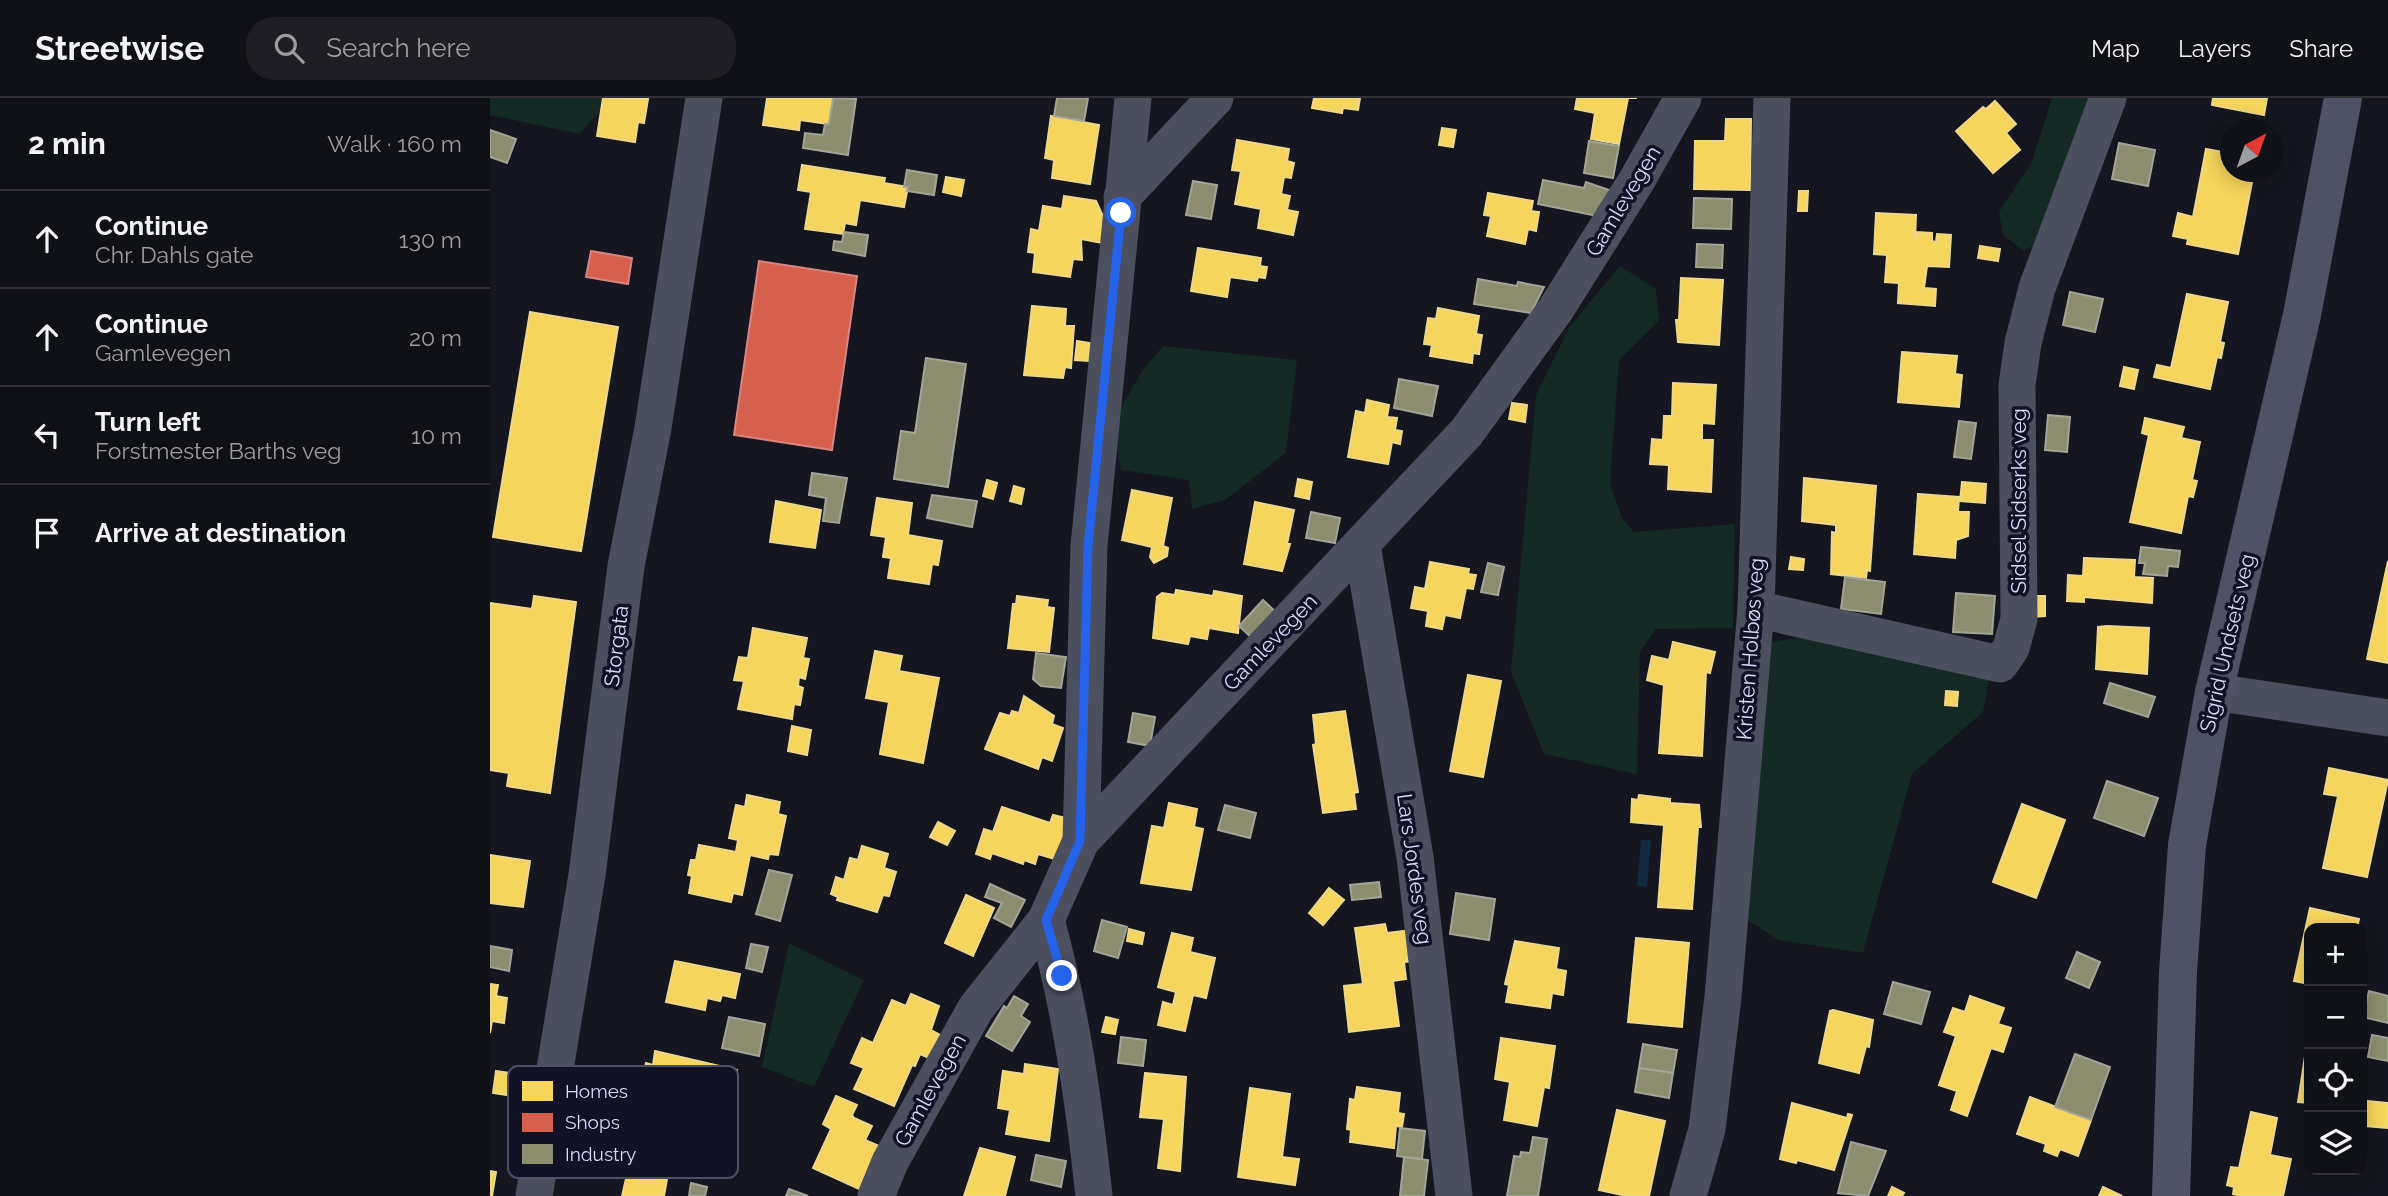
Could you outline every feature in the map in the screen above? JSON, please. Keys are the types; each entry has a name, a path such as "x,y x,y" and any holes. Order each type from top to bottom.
{"street":[{"name":"Storgata","path":"555,1066 587,875 626,566 653,428 704,98"},
{"path":"1080,841 1088,546 1133,98"},
{"path":"1122,197 1215,98"},
{"name":"Gamlevegen","path":"876,1196 890,1162 976,1008 1046,920 1080,841 1466,433 1556,309 1637,180 1683,98"},
{"name":"Kristen Holbøs veg","path":"1688,1196 1707,1129 1723,998 1756,609 1772,98"},
{"name":"Sidsel Sidserks veg","path":"1756,609 2000,664 2011,648 2019,619 2017,385 2023,343 2037,288 2108,98"},
{"name":"Sigrid Undsets veg","path":"2171,1196 2176,999 2188,845 2214,692 2302,316 2343,98"},
{"name":"Lars Jordes veg","path":"1362,545 1415,857 1454,1196"},
{"path":"2214,692 2388,718"},
{"path":"1046,920 1062,976 1078,1071 1094,1196"},
{"name":"Storgata","path":"534,1196 537,1178"}],"green space":[{"path":"490,98 604,98 602,109 579,134 490,115"},
{"path":"2052,98 2095,98 2043,240 2024,251 2003,235 1999,212 2031,164"},
{"path":"1620,266 1656,289 1659,321 1619,360 1610,484 1622,518 1634,532 1735,524 1733,628 1656,629 1640,652 1637,774 1544,754 1511,672 1536,395 1570,326"},
{"path":"1163,346 1297,360 1286,453 1225,500 1192,509 1189,480 1121,470 1113,421 1142,371"},
{"path":"1819,635 1989,678 1983,712 1912,774 1863,953 1779,940 1746,919 1765,643"},
{"path":"789,943 864,980 814,1087 762,1067"}],"water":[{"path":"1641,840 1651,840 1647,887 1637,886"}],"building: Homes":[{"path":"603,98 648,99 644,123 638,122 635,142 597,136"},
{"path":"767,98 833,98 829,124 800,120 799,130 763,125"},
{"path":"1314,98 1360,98 1358,110 1343,108 1342,113 1312,108"},
{"path":"1577,98 1628,98 1619,144 1591,139 1595,113 1575,109"},
{"path":"2213,98 2267,98 2264,115 2212,105"},
{"path":"1995,101 2016,124 2006,133 2020,150 1993,173 1956,131 1983,107 1986,109"},
{"path":"1051,116 1099,125 1090,184 1052,178 1054,160 1045,158"},
{"path":"1726,119 1751,119 1750,190 1694,189 1695,141 1725,141"},
{"path":"1442,128 1456,130 1453,147 1439,145"},
{"path":"1237,140 1289,149 1287,161 1294,163 1291,178 1284,177 1281,194 1290,196 1287,210 1298,212 1293,235 1258,228 1261,209 1235,204 1241,171 1232,170"},
{"path":"2206,149 2220,152 2220,182 2252,182 2238,254 2187,244 2188,239 2173,236 2178,213 2193,217"},
{"path":"802,165 885,178 884,183 908,187 904,207 860,200 856,225 845,223 843,234 805,229 811,192 798,190"},
{"path":"946,177 964,180 961,196 943,192"},
{"path":"1799,191 1808,191 1807,211 1798,211"},
{"path":"1488,193 1533,201 1531,211 1539,212 1536,231 1528,229 1525,244 1487,236 1491,216 1484,215"},
{"path":"1064,196 1096,201 1106,223 1103,243 1081,239 1082,260 1073,259 1070,277 1033,272 1035,253 1028,252 1031,229 1039,231 1043,206 1062,209"},
{"path":"1876,213 1916,215 1915,240 1917,232 1932,233 1932,241 1936,242 1937,234 1951,235 1949,267 1927,266 1924,288 1936,289 1935,306 1898,303 1899,283 1885,282 1887,255 1874,254"},
{"path":"1980,246 2000,249 1998,261 1978,258"},
{"path":"1198,248 1261,258 1260,266 1267,267 1265,278 1258,277 1257,281 1230,277 1227,297 1191,291"},
{"path":"1681,278 1723,280 1719,345 1678,342 1676,320 1679,320"},
{"path":"2187,294 2228,302 2220,342 2224,343 2221,358 2217,357 2210,389 2154,377 2157,365 2171,368"},
{"path":"1032,306 1066,309 1065,326 1074,326 1071,368 1065,367 1063,378 1024,375"},
{"path":"1438,308 1479,316 1476,334 1482,335 1479,354 1473,353 1472,363 1430,356 1432,345 1424,344 1428,318 1436,319"},
{"path":"530,312 618,327 581,551 493,537"},
{"path":"1077,341 1090,343 1088,361 1075,360"},
{"path":"1902,352 1957,356 1955,374 1962,375 1959,407 1898,402"},
{"path":"2124,367 2138,370 2134,389 2120,386"},
{"path":"1673,383 1716,385 1714,424 1702,423 1702,440 1713,440 1711,492 1668,489 1669,465 1650,464 1652,439 1663,440 1664,416 1672,416"},
{"path":"1367,400 1389,405 1387,417 1397,418 1395,430 1402,431 1400,444 1392,442 1388,464 1348,457 1356,411 1365,413"},
{"path":"1512,403 1527,405 1525,422 1509,419"},
{"path":"2145,418 2184,427 2181,438 2200,442 2192,480 2197,481 2193,497 2188,496 2181,533 2130,522 2149,435 2142,433"},
{"path":"1804,478 1876,486 1870,571 1867,570 1866,578 1831,574 1832,532 1836,533 1836,525 1802,521"},
{"path":"1298,479 1312,482 1309,499 1295,496"},
{"path":"987,480 997,483 993,499 983,496"},
{"path":"1962,482 1986,484 1985,503 1960,501"},
{"path":"1014,486 1024,489 1021,504 1010,501"},
{"path":"1132,490 1172,498 1163,546 1168,548 1167,556 1154,563 1150,557 1152,547 1122,540"},
{"path":"1918,494 1959,497 1958,512 1969,512 1968,536 1956,540 1955,558 1914,554"},
{"path":"877,498 912,503 908,535 942,541 938,565 932,564 929,584 888,578 891,558 883,557 886,537 871,535"},
{"path":"776,501 821,510 815,548 770,542"},
{"path":"1255,502 1294,510 1287,544 1290,544 1282,571 1244,564"},
{"path":"1791,557 1804,559 1803,570 1789,569"},
{"path":"2084,558 2135,560 2134,577 2153,578 2152,603 2084,597 2084,602 2067,601 2068,575 2083,576"},
{"path":"2388,561 2388,663 2367,659"},
{"path":"1430,562 1469,569 1468,574 1476,575 1473,589 1466,588 1460,618 1445,615 1442,629 1426,626 1428,611 1411,608 1415,587 1425,589"},
{"path":"1176,590 1213,596 1214,591 1242,596 1238,633 1209,628 1207,639 1190,636 1188,644 1153,638 1157,597 1162,593 1175,595"},
{"path":"534,596 576,602 550,793 507,786 509,773 490,770 490,603 532,609"},
{"path":"1017,596 1048,600 1047,607 1054,608 1049,652 1008,648 1013,604 1016,604"},
{"path":"2031,596 2045,596 2045,616 2032,617"},
{"path":"2098,627 2149,628 2147,674 2096,669"},
{"path":"753,628 807,638 803,658 809,659 805,679 799,677 798,686 803,688 800,705 794,704 792,719 738,709 744,681 734,680 739,657 748,658"},
{"path":"1673,642 1715,652 1710,673 1706,672 1702,756 1659,753 1664,685 1647,680 1652,656 1669,660"},
{"path":"875,651 902,656 899,671 939,678 923,763 880,754 889,702 866,698"},
{"path":"1468,675 1501,681 1483,777 1450,771"},
{"path":"1946,691 1958,692 1957,706 1945,705"},
{"path":"1024,696 1054,716 1052,724 1063,728 1052,761 1042,757 1038,769 985,749 1000,713 1010,716 1012,711 1019,713"},
{"path":"1345,711 1358,792 1354,793 1356,809 1323,813 1313,745 1316,744 1313,715"},
{"path":"792,726 811,730 807,755 788,751"},
{"path":"2329,768 2388,780 2367,877 2323,868 2338,796 2324,794"},
{"path":"747,795 780,802 778,814 786,816 778,855 769,854 768,859 750,855 742,895 733,893 731,902 689,893 691,860 696,860 699,845 736,852 738,840 729,838 736,805 745,807"},
{"path":"1639,795 1670,799 1670,803 1699,805 1701,827 1698,827 1692,909 1658,907 1664,825 1631,822 1632,799 1638,800"},
{"path":"1169,803 1197,809 1194,827 1203,829 1191,890 1141,883 1152,826 1164,828"},
{"path":"2022,804 2065,820 2036,898 1993,882"},
{"path":"1002,807 1050,823 1053,815 1066,818 1061,861 1038,854 1035,864 1024,860 1023,864 992,853 990,859 976,854 984,829 993,832"},
{"path":"938,822 955,831 947,845 930,837"},
{"path":"862,846 888,854 884,868 896,872 889,896 883,895 877,912 837,900 838,897 831,894 836,877 844,880 850,858 858,860"},
{"path":"490,855 530,861 523,907 490,903"},
{"path":"1329,888 1344,900 1323,925 1309,913"},
{"path":"966,895 994,908 973,956 945,943"},
{"path":"2310,908 2359,919 2358,923 2307,923"},
{"path":"1385,924 1387,933 1411,930 1415,961 1404,962 1406,979 1393,981 1399,1026 1349,1032 1344,986 1363,984 1355,928"},
{"path":"1129,929 1144,933 1142,944 1127,941"},
{"path":"1172,933 1193,938 1190,952 1215,958 1206,998 1193,995 1185,1031 1158,1025 1163,1002 1173,1005 1176,992 1158,987"},
{"path":"2304,935 2304,983 2294,981"},
{"path":"1636,938 1689,943 1682,1027 1628,1022"},
{"path":"1515,941 1559,948 1556,969 1566,971 1563,995 1552,993 1550,1008 1506,1002 1509,985 1505,984"},
{"path":"675,961 740,974 735,998 722,995 720,1001 707,998 705,1010 666,1002"},
{"path":"490,984 498,985 496,996 507,998 504,1023 492,1021 490,1033"},
{"path":"911,994 939,1006 931,1030 940,1035 929,1058 920,1054 915,1066 912,1065 894,1106 854,1089 864,1068 851,1063 862,1038 873,1043 892,1000 906,1006"},
{"path":"1970,996 2004,1008 1998,1024 2011,1028 2003,1052 1991,1048 1967,1116 1951,1110 1957,1091 1939,1085 1956,1036 1944,1032 1953,1008 1965,1012"},
{"path":"1830,1011 1873,1020 1869,1047 1866,1046 1859,1073 1819,1063"},
{"path":"1106,1017 1118,1020 1115,1034 1102,1032"},
{"path":"1501,1038 1555,1046 1549,1088 1544,1087 1537,1126 1504,1120 1510,1082 1495,1079"},
{"path":"655,1051 720,1066 645,1066 646,1063 653,1065"},
{"path":"2304,1063 2304,1103 2298,1102"},
{"path":"1025,1064 1058,1069 1049,1141 1006,1134 1010,1110 998,1108 1003,1071 1024,1074"},
{"path":"496,1071 508,1073 507,1095 493,1093"},
{"path":"1145,1073 1186,1077 1180,1171 1158,1168 1164,1119 1140,1117"},
{"path":"1357,1087 1400,1093 1398,1113 1404,1114 1402,1127 1396,1126 1394,1148 1350,1142 1351,1130 1347,1129 1350,1099 1355,1100"},
{"path":"1250,1088 1290,1094 1282,1157 1299,1159 1295,1185 1238,1177"},
{"path":"836,1096 857,1105 852,1115 854,1118 872,1126 865,1140 879,1146 859,1189 813,1168 831,1129 823,1124"},
{"path":"2030,1097 2091,1120 2078,1156 2060,1149 2057,1156 2044,1151 2046,1144 2017,1134"},
{"path":"2367,1101 2388,1103 2388,1128 2367,1126"},
{"path":"1792,1103 1847,1118 1848,1114 1852,1115 1834,1170 1797,1160 1796,1163 1780,1159"},
{"path":"1617,1110 1665,1121 1649,1196 1627,1196 1599,1190"},
{"path":"2251,1112 2277,1118 2270,1155 2291,1159 2283,1196 2240,1196 2233,1194 2234,1187 2227,1185 2231,1167 2239,1168"},
{"path":"980,1148 1015,1157 1005,1196 964,1196"},
{"path":"490,1171 496,1172 492,1196 490,1195"},
{"path":"626,1178 667,1179 664,1196 622,1196"},
{"path":"1892,1187 1904,1193 1902,1196 1888,1196"},
{"path":"2103,1187 2122,1196 2099,1196"}],"building: Shops":[{"path":"591,251 632,258 628,284 586,277"},
{"path":"759,261 857,276 832,450 734,435"}],"building: Industry":[{"path":"833,98 856,99 848,155 803,148 805,133 823,135 825,124 829,124"},
{"path":"1057,98 1088,98 1084,121 1054,116"},
{"path":"490,130 516,139 507,163 490,157"},
{"path":"1589,141 1619,146 1613,178 1584,173"},
{"path":"2119,143 2155,150 2148,186 2112,179"},
{"path":"907,170 937,175 934,195 907,191 908,187 904,187"},
{"path":"1543,180 1584,188 1586,182 1612,191 1597,216 1538,204"},
{"path":"1193,181 1217,185 1211,219 1186,215"},
{"path":"1694,198 1732,199 1731,229 1693,228"},
{"path":"844,232 868,235 865,256 833,250 834,241 842,242"},
{"path":"1697,244 1723,245 1722,268 1696,267"},
{"path":"1478,279 1517,286 1518,282 1544,287 1531,313 1474,304"},
{"path":"2070,292 2103,299 2095,332 2063,325"},
{"path":"926,358 966,364 948,487 894,479 901,431 915,433"},
{"path":"1399,379 1438,386 1432,416 1394,408"},
{"path":"2048,415 2070,417 2067,452 2045,450"},
{"path":"1959,421 1976,423 1971,459 1954,457"},
{"path":"812,473 847,478 839,523 823,521 826,498 809,495"},
{"path":"932,495 977,501 972,527 927,518"},
{"path":"1311,512 1340,518 1335,543 1306,538"},
{"path":"2141,547 2180,551 2178,567 2168,566 2167,576 2143,574 2145,563 2139,563"},
{"path":"1488,563 1504,567 1498,595 1481,592"},
{"path":"1845,577 1885,582 1881,614 1841,609"},
{"path":"1956,593 1995,596 1992,634 1953,632"},
{"path":"1263,600 1278,614 1254,640 1239,626"},
{"path":"1036,653 1066,657 1061,688 1041,686 1033,679"},
{"path":"2110,683 2155,697 2148,717 2104,703"},
{"path":"1133,713 1155,717 1150,746 1128,742"},
{"path":"2107,781 2158,798 2144,836 2094,818"},
{"path":"1225,805 1256,813 1250,838 1218,830"},
{"path":"769,870 792,875 780,921 756,914"},
{"path":"1379,882 1381,897 1352,900 1350,885"},
{"path":"990,884 1025,900 1011,927 994,918 1002,903 985,897"},
{"path":"1456,893 1495,899 1489,940 1450,934"},
{"path":"1102,920 1127,927 1118,958 1094,951"},
{"path":"751,944 768,947 762,972 746,968"},
{"path":"490,946 512,950 509,971 490,967"},
{"path":"2077,952 2100,962 2089,988 2066,978"},
{"path":"1893,982 1930,992 1921,1024 1884,1014"},
{"path":"2369,991 2388,996 2388,1023 2367,1018"},
{"path":"1014,996 1028,1004 1021,1016 1030,1022 1012,1051 986,1036 1004,1006 1007,1008"},
{"path":"729,1017 765,1024 759,1056 722,1048"},
{"path":"2372,1035 2388,1038 2388,1061 2368,1057"},
{"path":"1121,1037 1146,1040 1143,1066 1118,1063"},
{"path":"1643,1044 1677,1050 1673,1073 1639,1068"},
{"path":"2075,1054 2110,1067 2091,1120 2055,1107"},
{"path":"1639,1068 1673,1073 1669,1098 1635,1092"},
{"path":"1400,1128 1425,1131 1422,1159 1397,1156"},
{"path":"1533,1137 1547,1139 1538,1196 1507,1196 1514,1156 1520,1157 1521,1152 1530,1153"},
{"path":"1851,1142 1886,1151 1868,1196 1838,1193"},
{"path":"1036,1155 1066,1161 1061,1187 1031,1180"},
{"path":"1404,1157 1428,1160 1424,1196 1400,1196"},
{"path":"691,1183 707,1187 705,1196 689,1196"},
{"path":"789,1189 808,1196 786,1196"}],"route":[{"path":"1062,976 1046,920 1080,841 1088,546 1121,213"}]}
